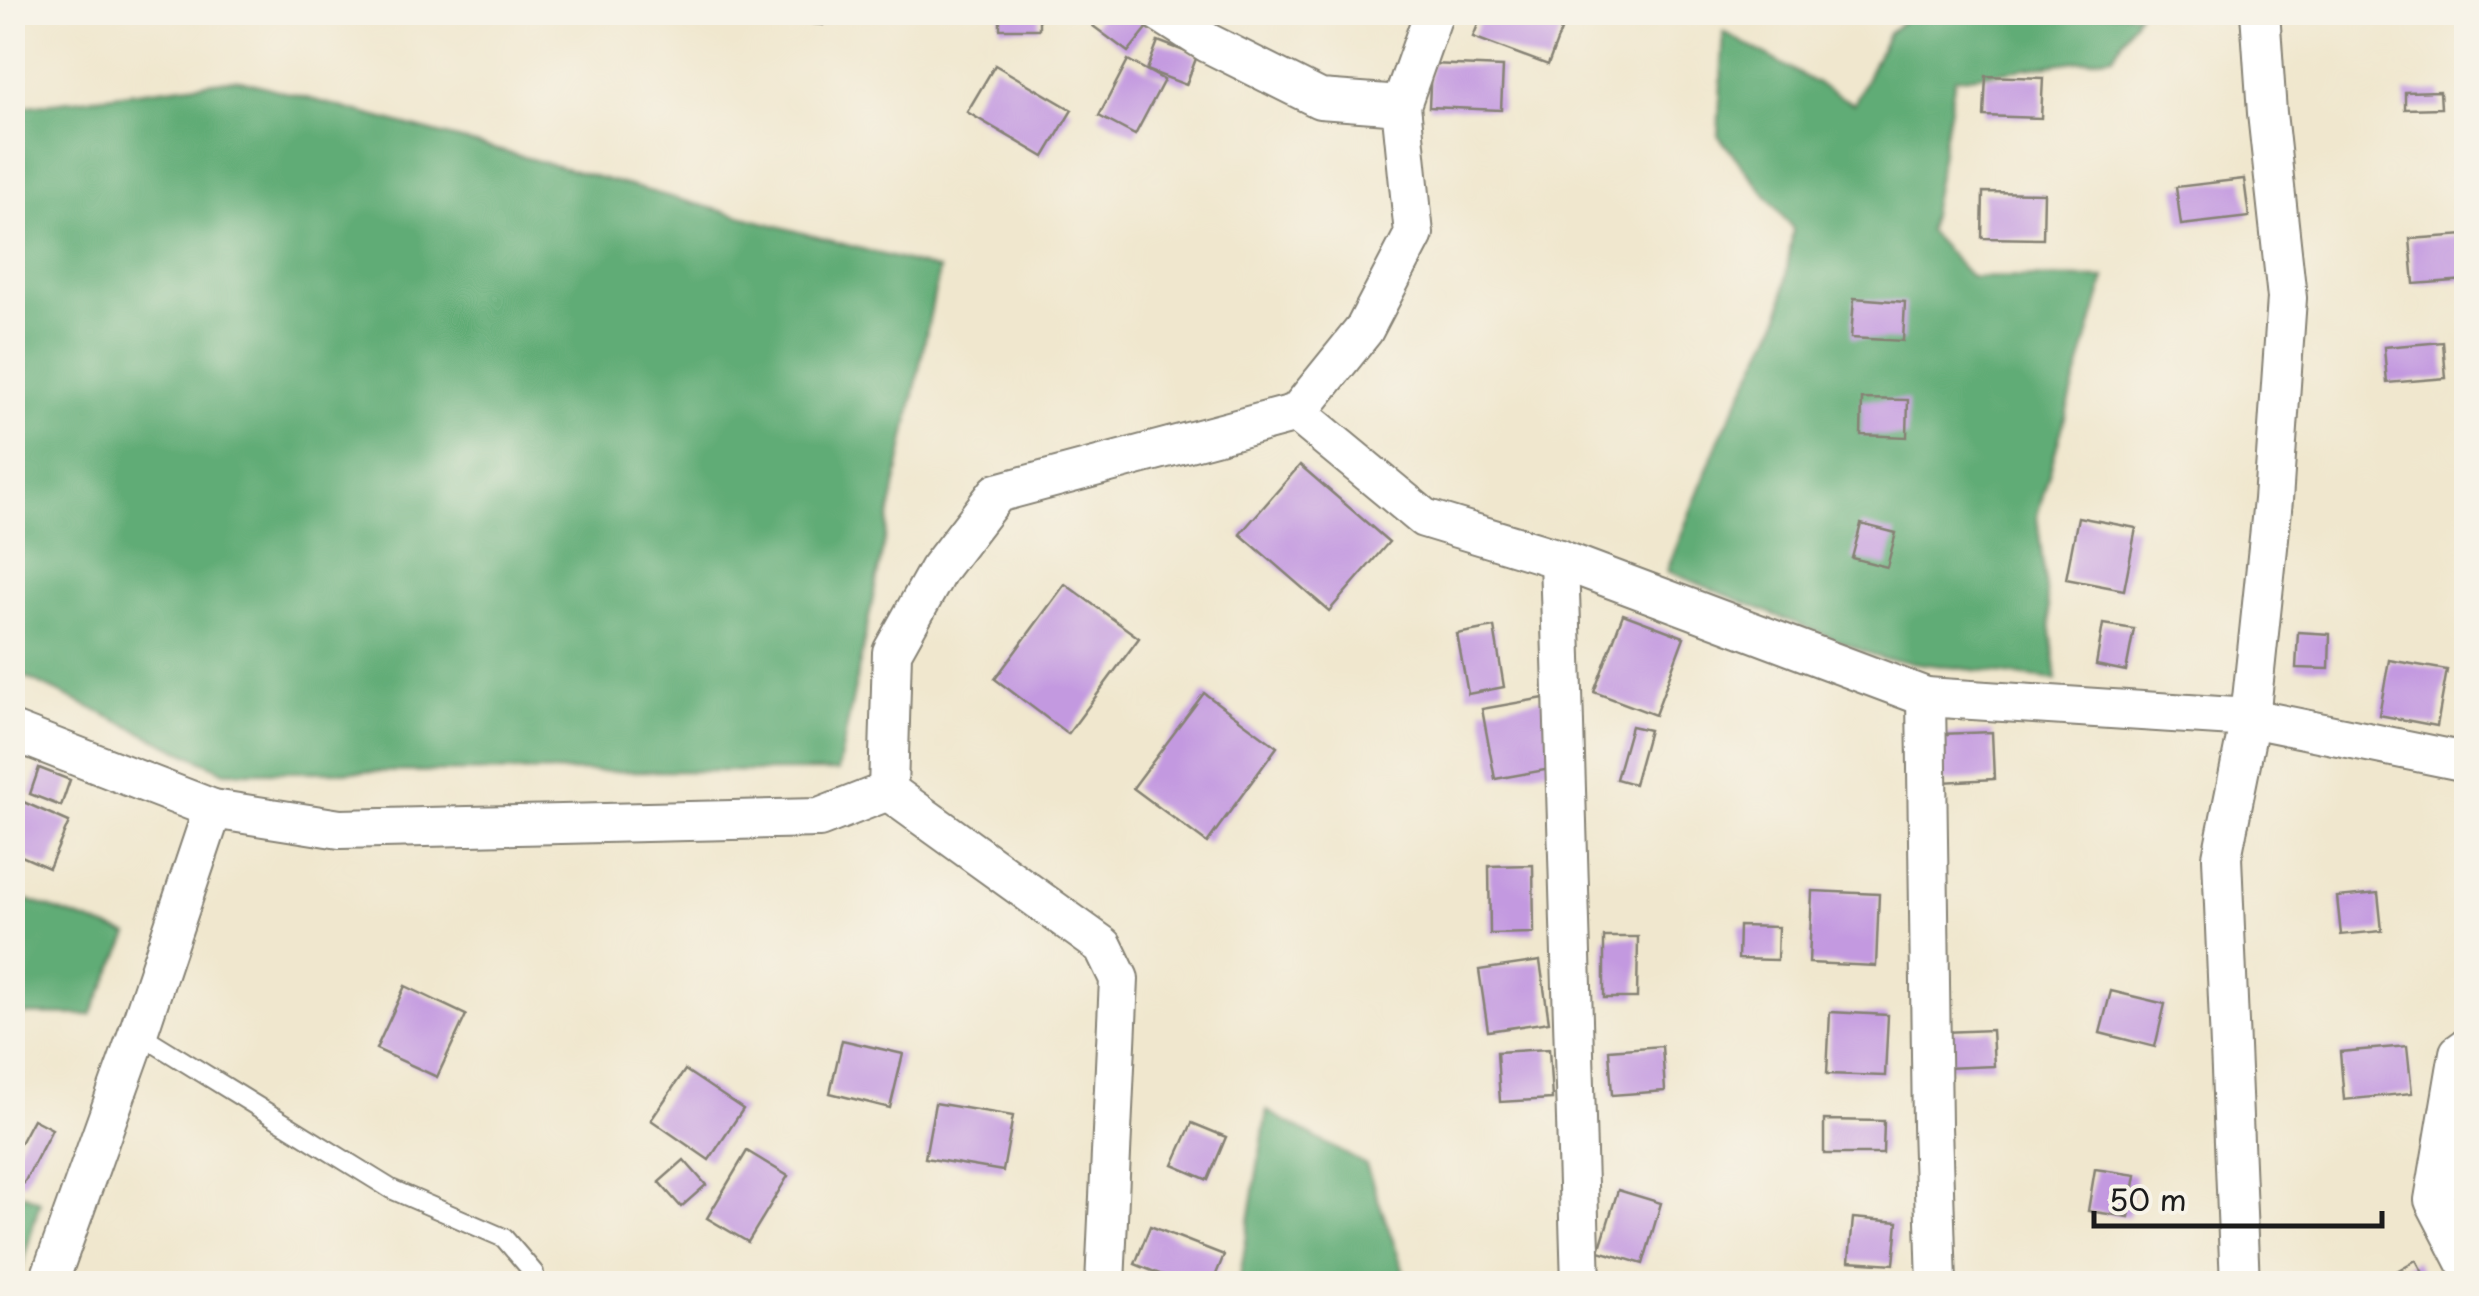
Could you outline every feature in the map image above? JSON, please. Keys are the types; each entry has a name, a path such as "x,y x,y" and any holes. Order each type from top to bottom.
{"street":[{"path":"1158,12 1208,43 1320,99 1401,105"},
{"path":"888,791 892,652 938,570 997,493 1296,413 1364,330 1414,234 1401,105 1434,12"},
{"path":"2240,1284 2222,857 2250,718 2273,500 2287,298 2260,12"},
{"path":"1296,413 1424,518 1559,559 1926,697 2250,718 2466,762"},
{"path":"1559,559 1581,1284"},
{"path":"1926,697 1938,1284"},
{"path":"12,731 213,810 340,830 819,818 888,791"},
{"path":"888,791 1103,946 1119,979 1105,1284"},
{"path":"48,1284 213,810"},
{"path":"2466,1048 2460,1053 2434,1200 2466,1262"}],"lane":[{"path":"138,1034 391,1188 504,1238 534,1273 532,1284"}],"green space":[{"path":"1912,13 2138,13 2113,56 1955,78 1928,231 1971,277 2105,278 2037,516 2057,680 1883,659 1667,571 1719,439 1780,317 1793,229 1718,135 1724,32 1854,104 1888,34"},
{"path":"237,79 939,270 838,771 225,772 13,671 13,108"},
{"path":"13,895 129,935 91,1015 13,1014"},
{"path":"1267,1111 1366,1165 1408,1283 1239,1283"},
{"path":"12,1190 40,1201 17,1284 12,1283"}],"building":[{"path":"761,12 824,12 823,25 760,19"},
{"path":"1000,12 1039,12 1039,29 1000,29"},
{"path":"1103,12 1128,12 1148,27 1128,52 1093,26"},
{"path":"1483,12 1568,12 1548,65 1473,37"},
{"path":"1158,41 1197,56 1186,85 1147,70"},
{"path":"1128,60 1164,80 1135,135 1099,116"},
{"path":"1431,64 1503,67 1501,110 1429,107"},
{"path":"995,65 1072,110 1044,157 967,112"},
{"path":"1986,76 2043,78 2041,118 1984,116"},
{"path":"2440,91 2441,108 2405,109 2405,92"},
{"path":"2244,179 2249,217 2181,225 2176,187"},
{"path":"1983,192 2044,193 2043,239 1982,238"},
{"path":"2465,235 2466,280 2414,284 2410,239"},
{"path":"1854,298 1905,302 1903,341 1851,338"},
{"path":"2443,342 2446,378 2387,383 2384,347"},
{"path":"1862,399 1908,400 1907,437 1861,435"},
{"path":"1300,465 1389,542 1329,611 1240,534"},
{"path":"2078,517 2136,528 2124,590 2066,579"},
{"path":"1861,524 1896,533 1887,567 1852,558"},
{"path":"1065,584 1139,638 1068,734 995,679"},
{"path":"1623,614 1684,637 1655,715 1594,692"},
{"path":"2103,624 2134,629 2126,671 2096,665"},
{"path":"1494,627 1504,687 1468,694 1457,634"},
{"path":"2298,632 2330,634 2329,669 2296,668"},
{"path":"2389,660 2447,670 2437,726 2379,715"},
{"path":"1204,693 1277,747 1207,843 1133,788"},
{"path":"1544,698 1556,768 1495,779 1482,709"},
{"path":"1631,726 1649,730 1634,784 1616,779"},
{"path":"1992,732 1994,779 1942,782 1940,734"},
{"path":"39,768 70,780 61,806 30,794"},
{"path":"12,797 69,822 49,868 12,852"},
{"path":"1533,865 1534,933 1490,934 1489,866"},
{"path":"1812,891 1879,894 1876,966 1809,963"},
{"path":"2378,893 2382,931 2341,935 2337,897"},
{"path":"1739,926 1778,927 1777,960 1738,959"},
{"path":"1604,937 1638,937 1637,998 1604,998"},
{"path":"1540,961 1549,1022 1488,1031 1479,970"},
{"path":"405,986 466,1015 437,1077 376,1049"},
{"path":"2111,991 2165,1004 2155,1047 2100,1033"},
{"path":"1830,1012 1888,1015 1885,1076 1827,1074"},
{"path":"1992,1030 1994,1066 1945,1068 1943,1032"},
{"path":"842,1040 903,1054 890,1108 830,1093"},
{"path":"1662,1046 1665,1091 1612,1095 1609,1050"},
{"path":"2407,1046 2412,1093 2344,1100 2340,1052"},
{"path":"1549,1049 1552,1099 1500,1102 1497,1052"},
{"path":"685,1070 743,1109 709,1160 651,1120"},
{"path":"935,1103 1013,1116 1003,1171 925,1158"},
{"path":"33,1119 52,1129 24,1183 12,1177 12,1158"},
{"path":"1824,1120 1884,1121 1883,1154 1824,1154"},
{"path":"1192,1123 1226,1137 1208,1180 1173,1165"},
{"path":"747,1151 788,1176 748,1242 707,1218"},
{"path":"684,1160 706,1185 681,1207 659,1182"},
{"path":"2095,1169 2136,1175 2129,1217 2088,1211"},
{"path":"1618,1190 1661,1203 1643,1264 1599,1251"},
{"path":"1853,1218 1898,1222 1894,1264 1849,1261"},
{"path":"1150,1226 1224,1255 1212,1284 1184,1284 1135,1264"},
{"path":"2416,1260 2429,1284 2374,1284"},
{"path":"1005,1278 1006,1284 977,1281"}]}
